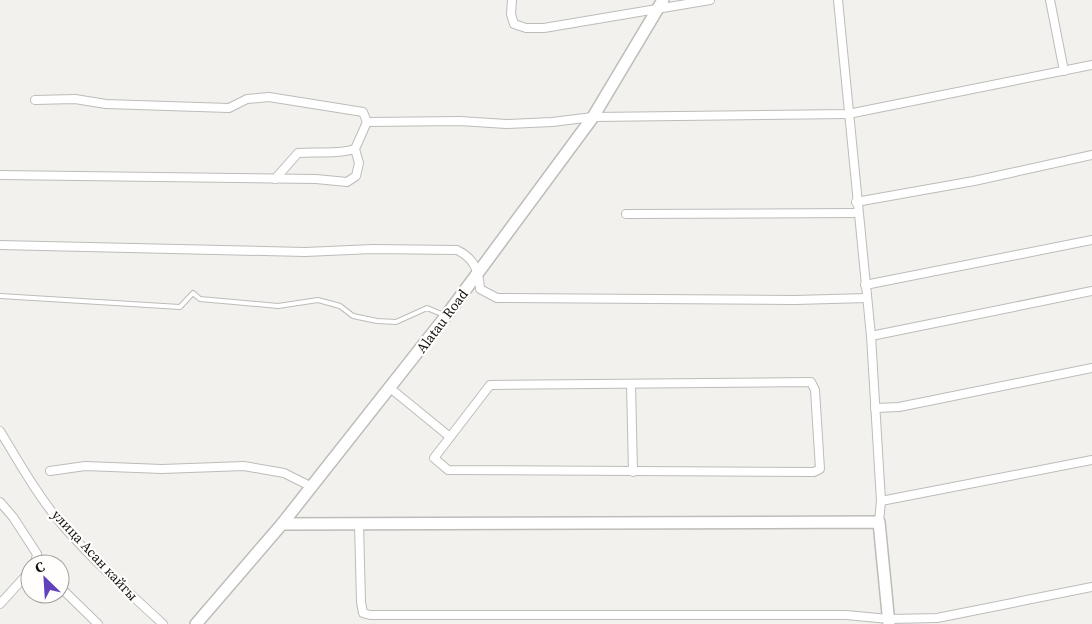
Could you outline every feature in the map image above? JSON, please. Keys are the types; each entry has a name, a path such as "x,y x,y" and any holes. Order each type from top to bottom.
{"main road":[{"name":"Alatau Road","path":"196,624 312,487 479,272 593,117 659,5"},
{"path":"282,524 879,522 889,622"}],"street":[{"path":"512,0 514,24 526,28 544,28 659,5 710,0"},
{"path":"838,0 856,202 871,336 881,501 879,522"},
{"path":"1050,0 1064,71"},
{"path":"368,122 460,121 506,124 552,122 593,117 848,114 1092,65"},
{"path":"35,100 75,99 106,104 229,108 247,100 269,97 363,112 368,122"},
{"path":"0,175 275,179 347,182 356,176 359,163 355,149 368,122"},
{"path":"275,179 298,153 328,154 355,149"},
{"path":"856,202 974,181 1092,155"},
{"path":"626,214 858,213"},
{"path":"865,285 1092,240"},
{"path":"0,245 305,252 373,249 457,250 467,254 479,272 480,289 497,298 795,300 866,298"},
{"path":"871,336 1092,291"},
{"path":"875,408 899,407 1092,368"},
{"path":"811,382 815,390 820,469 814,472 448,470 434,458 490,385 631,384 811,382"},
{"path":"631,384 633,472"},
{"path":"390,388 450,437"},
{"name":"улица Асан кайгы","path":"0,431 35,489 64,527 109,574 163,624"},
{"path":"881,501 1092,460"},
{"path":"50,471 85,466 162,469 244,466 284,473 312,487"},
{"path":"0,502 13,517 37,554"},
{"path":"359,524 362,613 370,615 846,616 889,622 937,618 1092,587"},
{"path":"0,604 20,581"},
{"path":"70,597 98,624"},
{"path":"592,614 592,624"},
{"path":"370,615 370,624"}],"lane":[{"path":"0,296 180,306 193,293 200,299 278,306 318,300 340,306 353,316 376,321 396,322 427,308 446,316"}]}
